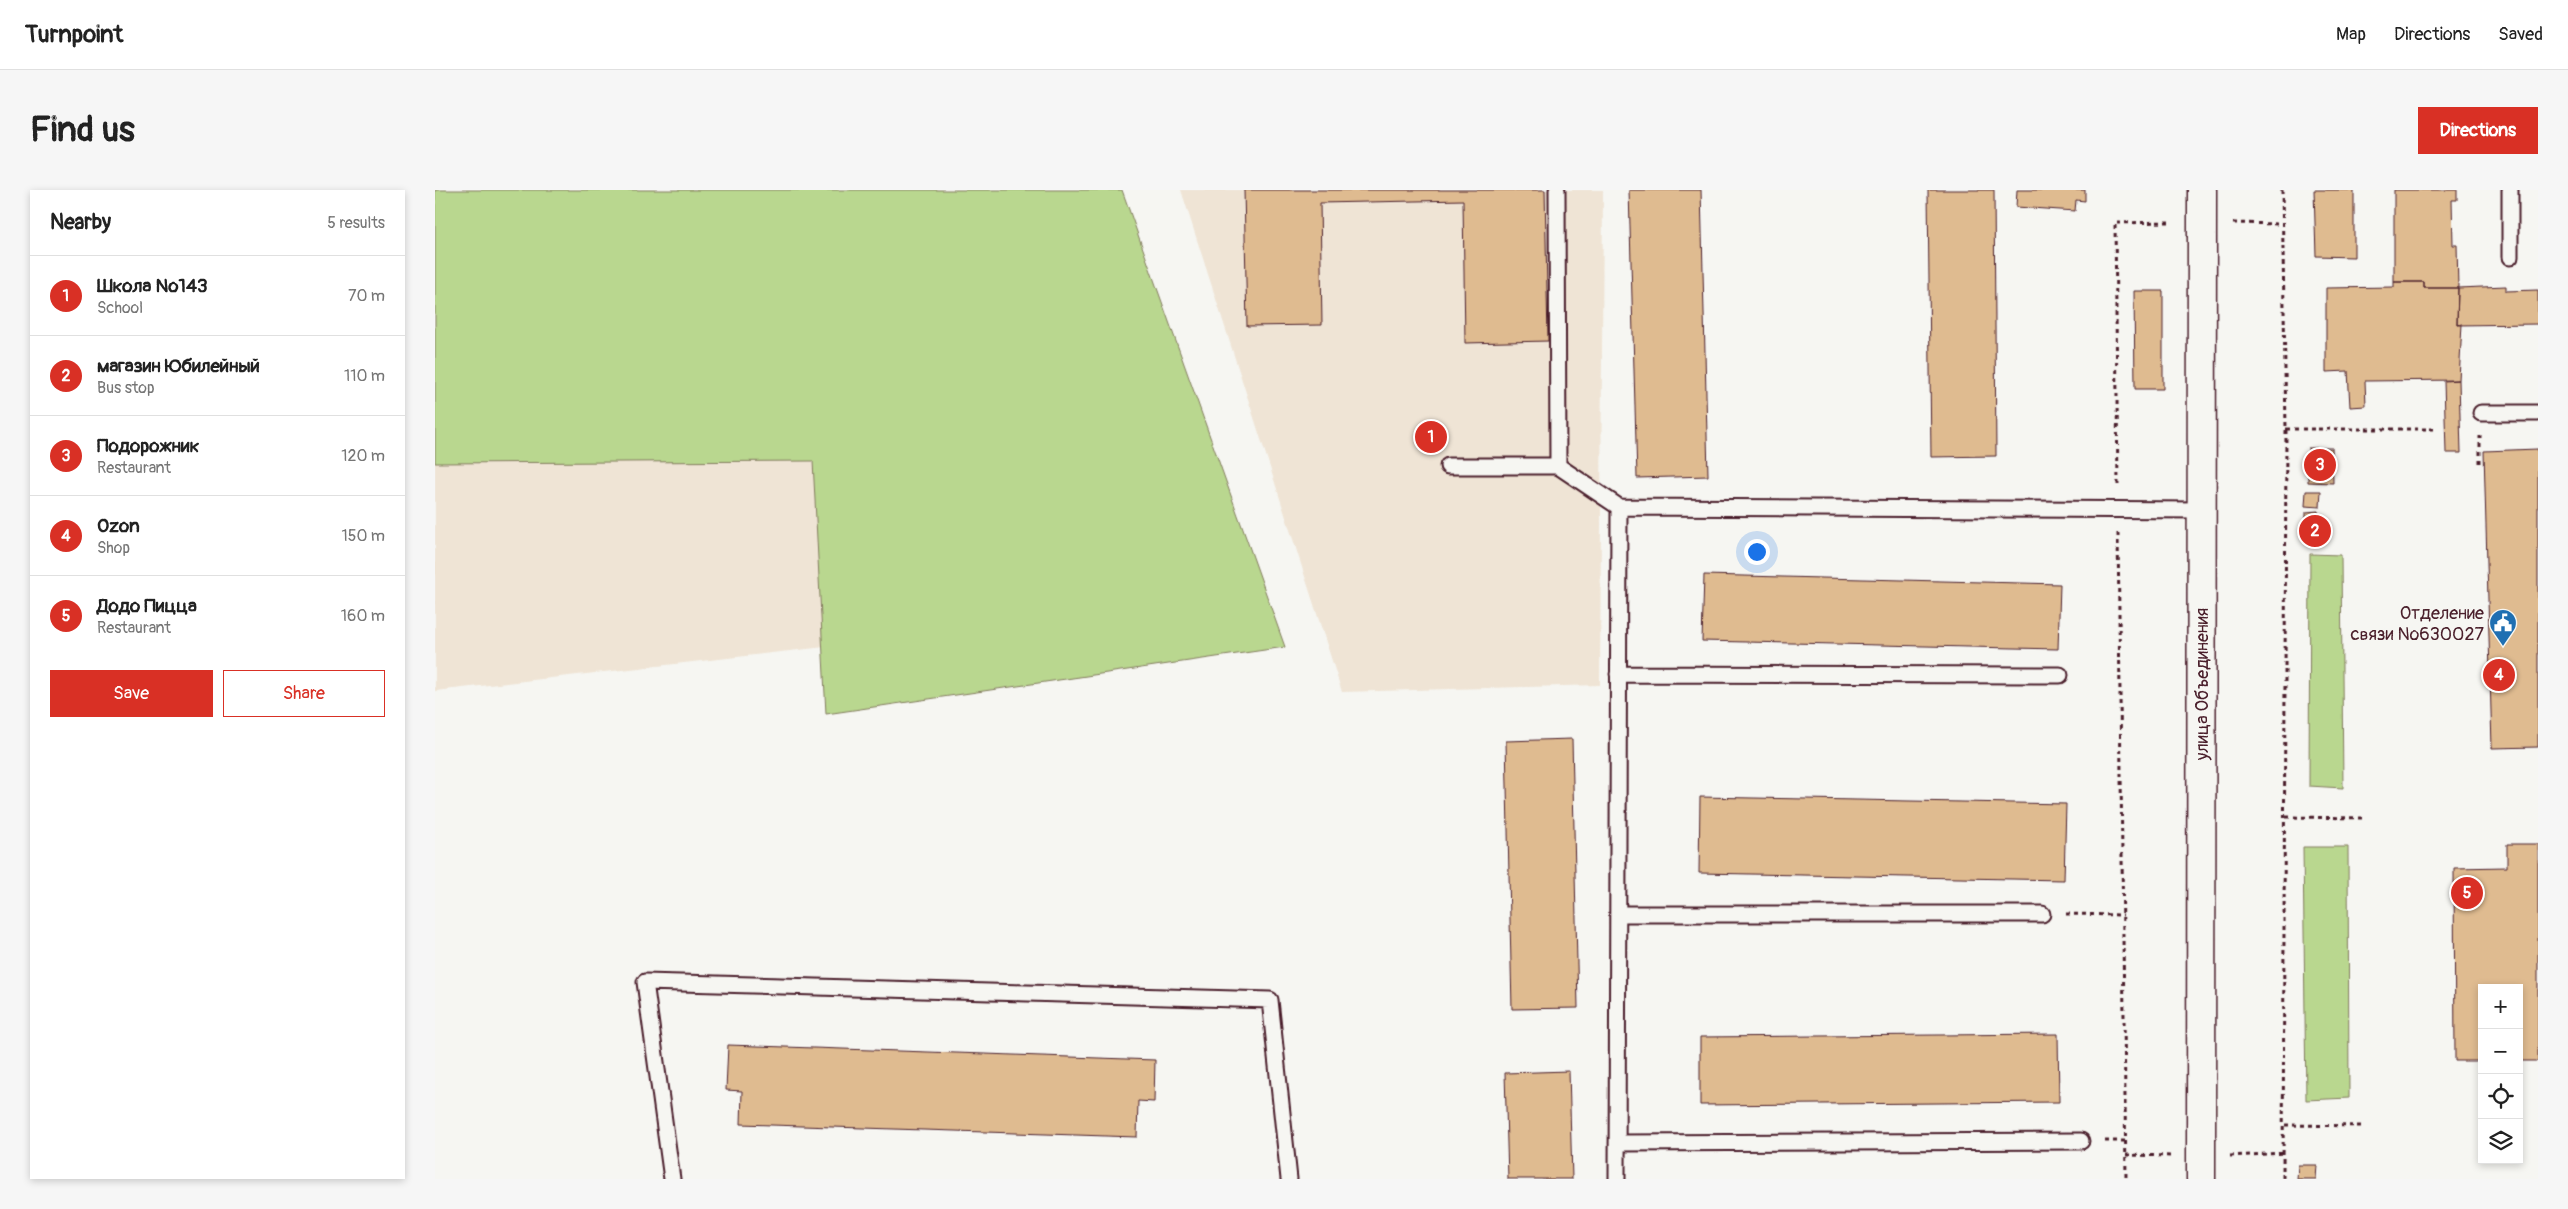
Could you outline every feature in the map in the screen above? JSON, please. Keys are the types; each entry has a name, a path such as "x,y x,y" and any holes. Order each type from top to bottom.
{"street":[{"name":"улица Объединения","path":"2201,1179 2202,190"}],"lane":[{"path":"1557,190 1558,466"},
{"path":"2510,190 2510,257"},
{"path":"2481,413 2538,413"},
{"path":"1448,466 1558,466 1619,506 2118,511 2202,510"},
{"path":"1617,1179 1619,506"},
{"path":"1618,674 2061,675"},
{"path":"1618,914 2042,914"},
{"path":"671,1179 645,982 1270,1000 1289,1179"},
{"path":"1617,1143 2081,1141"}],"path":[{"path":"2282,190 2286,429 2285,1125 2283,1179"},
{"path":"2115,223 2126,1179"},
{"path":"2286,429 2437,429"},
{"path":"2286,817 2364,818"},
{"path":"2042,914 2123,915"},
{"path":"2285,1125 2364,1126"}],"shaded area":[{"path":"435,190 928,190 977,630 435,691"},
{"path":"1181,190 1603,190 1600,685 1342,692"}],"green space":[{"path":"435,190 1122,190 1285,647 826,714 813,461 435,463"},
{"path":"2310,554 2341,555 2343,788 2309,786"},
{"path":"2303,847 2348,847 2349,1098 2306,1100"}],"building":[{"path":"1244,190 1545,190 1548,341 1465,343 1463,200 1320,203 1322,325 1247,326"},
{"path":"1629,190 1701,190 1708,476 1637,478"},
{"path":"1928,190 1994,190 1996,456 1931,457"},
{"path":"2017,190 2085,190 2085,201 2076,200 2075,211 2016,207"},
{"path":"2314,190 2354,190 2354,257 2316,256"},
{"path":"2394,190 2457,190 2457,200 2452,200 2453,245 2457,245 2458,288 2424,288 2424,282 2394,282"},
{"path":"2394,282 2424,282 2424,288 2458,288 2457,325 2462,324 2459,380 2365,381 2366,406 2350,407 2348,371 2326,372 2326,288 2394,287"},
{"path":"2506,286 2506,291 2538,290 2538,324 2457,325 2458,288"},
{"path":"2134,291 2163,291 2163,389 2135,389"},
{"path":"2459,380 2461,453 2446,453 2444,381"},
{"path":"2308,448 2332,448 2333,483 2308,482"},
{"path":"2538,449 2538,747 2492,748 2484,451"},
{"path":"2306,491 2321,491 2320,507 2305,506"},
{"path":"2318,511 2319,525 2306,525 2306,512"},
{"path":"1704,575 2060,584 2058,649 1702,641"},
{"path":"1572,739 1578,1008 1512,1009 1506,741"},
{"path":"1700,797 2066,804 2064,880 1699,873"},
{"path":"2507,844 2538,844 2538,1061 2523,1061 2523,984 2478,984 2478,1061 2455,1061 2454,868 2507,867"},
{"path":"2058,1034 2059,1102 1700,1105 1700,1037"},
{"path":"728,1045 1155,1060 1154,1102 1138,1101 1137,1137 741,1124 742,1091 726,1090"},
{"path":"1569,1071 1572,1179 1508,1179 1505,1073"},
{"path":"2298,1165 2317,1165 2316,1179 2297,1179"}],"place":[{"name":"Школа №143","path":"1431,437"},
{"name":"Подорожник","path":"2320,465"},
{"name":"магазин Юбилейный","path":"2315,531"},
{"name":"Отделение связи №630027","path":"2503,647"},
{"name":"Ozon","path":"2499,675"},
{"name":"Додо Пицца","path":"2467,893"}]}
